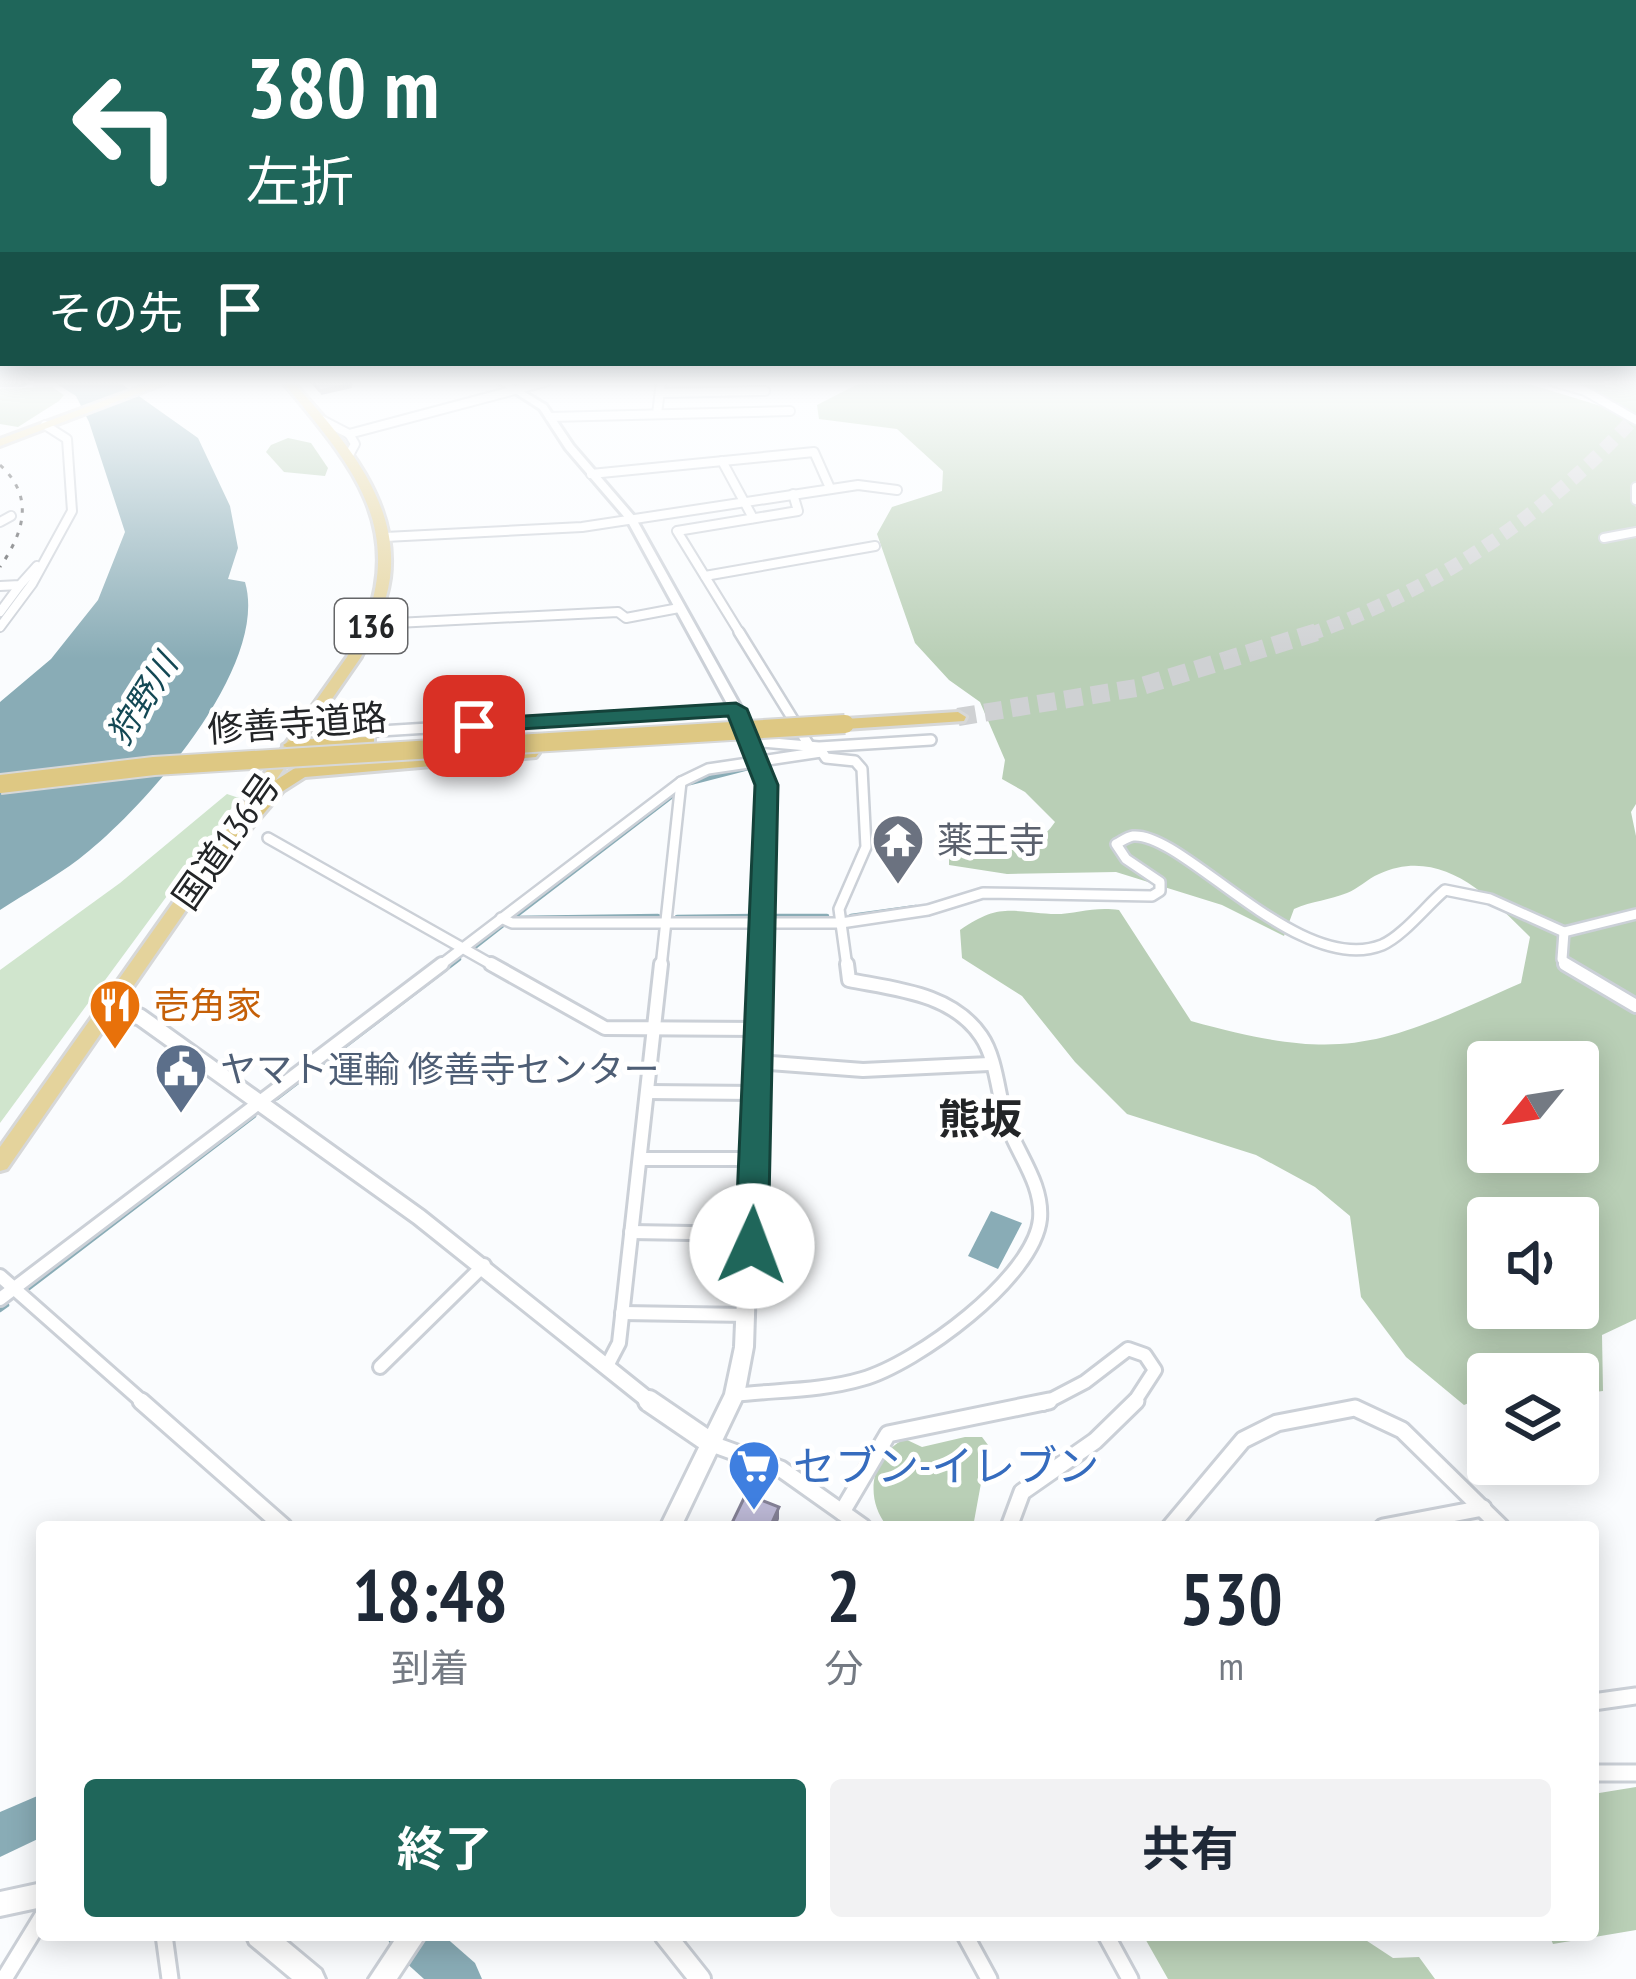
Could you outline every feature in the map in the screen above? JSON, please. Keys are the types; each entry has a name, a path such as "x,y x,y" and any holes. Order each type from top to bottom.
{"highway":[{"name":"国道136号","path":"0,1163 217,856 376,616 386,574 385,537 373,495 361,474"},
{"name":"修善寺道路","path":"0,784 177,764 958,717"},
{"path":"217,856 242,834 278,784 327,767 844,724"},
{"path":"287,752 335,739 368,742 786,726"},
{"path":"287,752 327,767"}],"main road":[{"path":"591,474 631,519 736,709 766,785 748,1315 734,1395 673,1521"},
{"path":"0,1904 36,1896"},
{"path":"266,1941 312,1979"},
{"path":"382,1979 409,1941"}],"street":[{"path":"0,627 69,518 71,474"},
{"path":"729,474 753,518"},
{"path":"824,474 830,488"},
{"path":"385,537 582,527 871,484 897,490"},
{"path":"1636,488 1636,500"},
{"path":"677,531 798,511 794,494"},
{"path":"667,514 817,748 830,759 854,761 862,769 866,847 841,902 852,984 916,991 941,1003 982,1038 1008,1127 1040,1202 1034,1245 1019,1270 937,1340 878,1376 734,1395"},
{"path":"0,522 11,517"},
{"path":"1604,538 1636,532"},
{"path":"705,576 875,546"},
{"path":"0,612 49,556"},
{"path":"0,586 20,585"},
{"path":"397,623 618,612 626,618 680,608"},
{"path":"335,739 736,709"},
{"path":"0,1299 681,782 708,769 817,748 931,740"},
{"path":"750,741 817,748"},
{"path":"608,1366 619,1343 681,782"},
{"path":"501,918 512,923 841,923 928,910 983,892 1152,896 1160,891 1160,882 1126,859 1116,844 1133,836 1160,843 1246,906 1336,948 1382,945 1445,890 1490,899 1564,932 1636,914"},
{"path":"268,838 459,950 605,1028 758,1029"},
{"path":"1564,932 1562,959 1570,970 1636,1006"},
{"path":"107,1009 140,1017 484,1265 672,1420 712,1444 781,1469 855,1521"},
{"path":"757,1062 863,1070 989,1064"},
{"path":"648,1093 756,1093"},
{"path":"640,1160 755,1159"},
{"path":"631,1232 752,1234"},
{"path":"380,1367 484,1265"},
{"path":"0,1276 277,1521"},
{"path":"622,1313 748,1315"},
{"path":"842,1512 888,1434 1014,1414 1085,1382 1122,1350 1137,1350 1148,1358 1155,1376 1147,1389 1099,1438 1022,1492 1014,1502 1010,1521"},
{"path":"1175,1521 1243,1440 1277,1423 1338,1408 1355,1408 1392,1422 1495,1521"},
{"path":"1415,1521 1483,1508"},
{"path":"1599,1701 1636,1696"},
{"path":"1599,1774 1636,1773"},
{"path":"4,1979 36,1927"},
{"path":"165,1941 170,1979"},
{"path":"669,1941 700,1979"},
{"path":"968,1941 988,1979"},
{"path":"1109,1941 1130,1979"}],"green space":[{"path":"943,474 1636,474 1636,492 1630,493 1636,507 1636,804 1631,812 1636,836 1636,1319 1602,1335 1603,1391 1599,1391 1599,1353 1467,1353 1464,1405 1406,1357 1361,1297 1350,1216 1315,1187 1256,1155 1127,1114 1075,1062 1022,996 962,958 960,930 994,913 1119,910 1191,1021 1288,1042 1326,1044 1395,1034 1521,983 1530,937 1481,892 1443,871 1423,866 1379,874 1347,893 1294,909 1284,936 1222,905 1116,872 1007,874 949,865 949,850 1020,848 1044,835 1055,822 1025,792 1002,779 1005,760 980,702 949,680 915,643 877,534 892,507 942,491"},
{"path":"227,794 239,798 0,1123 0,970 120,883"},
{"path":"965,1437 982,1437 988,1445 974,1521 884,1521 880,1516 874,1479 884,1456 905,1439 922,1447"},
{"path":"1636,1787 1636,1930 1599,1936 1599,1793"},
{"path":"1146,1941 1367,1941 1393,1958 1419,1957 1435,1979 1168,1979"}],"water":[{"name":"狩野川","path":"106,474 215,474 230,506 238,548 228,579 245,582 248,616 239,654 195,734 135,807 79,859 0,910 0,702 51,659 98,600 125,532"},
{"path":"991,1211 1022,1223 998,1269 968,1256"}],"building":[{"path":"746,1494 779,1507 773,1521 733,1521"}],"waterway":[{"path":"690,783 752,767"},
{"path":"658,916 513,918 671,797"},
{"path":"851,916 916,907"},
{"path":"677,917 753,916"},
{"path":"774,916 827,916"},
{"path":"471,950 503,925"},
{"path":"277,1098 459,959"},
{"path":"29,1288 254,1116"},
{"path":"0,1310 7,1305"},
{"path":"0,1835 36,1818"},
{"path":"416,1941 459,1979"}],"tunnel":[{"path":"1310,634 1444,572 1526,517 1577,474"},
{"path":"1310,634 1317,632"},
{"path":"958,717 1136,688 1310,634"}],"railway":[{"path":"0,567 15,541 22,515 22,502 9,474"}],"place":[{"name":"薬王寺","path":"898,886"},
{"name":"壱角家","path":"115,1051"},
{"name":"ヤマト運輸 修善寺センター","path":"181,1115"},
{"name":"セブン-イレブン","path":"754,1512"}],"district":[{"name":"熊坂","path":"980,1119"}],"route":[{"path":"474,726 736,709 766,785 752,1246"}]}
